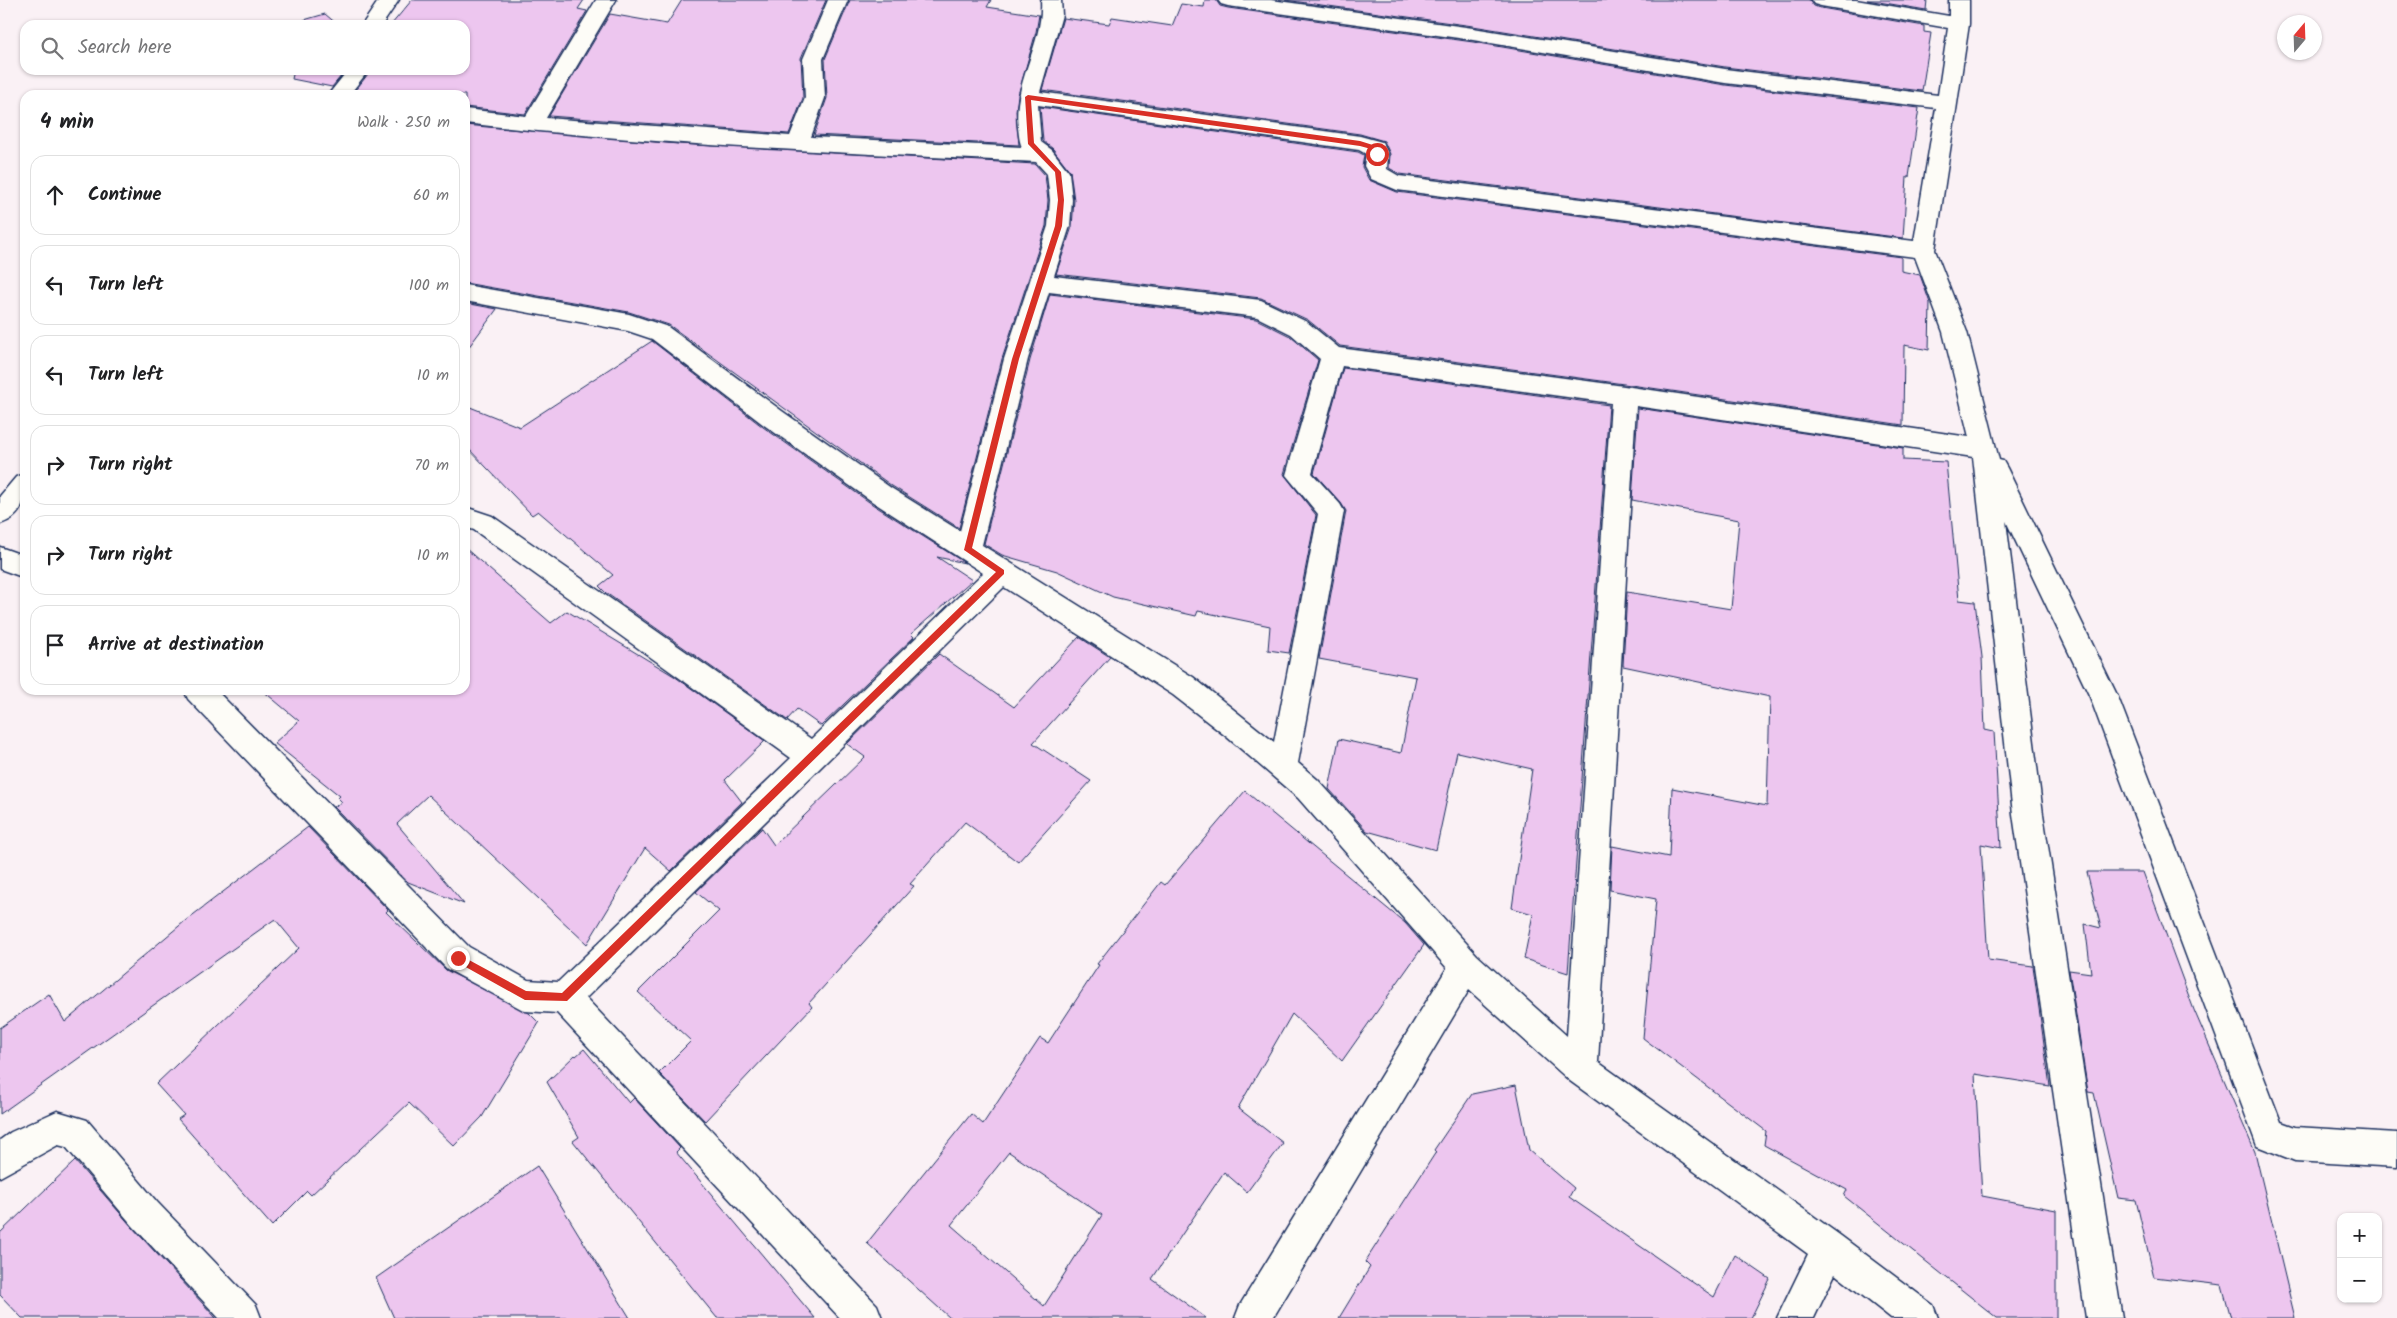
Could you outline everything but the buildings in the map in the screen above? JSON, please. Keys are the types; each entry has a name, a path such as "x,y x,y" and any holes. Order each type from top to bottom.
{"street":[{"path":"375,20 389,0"},
{"path":"531,124 606,0"},
{"path":"798,143 815,98 813,59 838,0"},
{"path":"968,550 1016,359 1059,226 1061,200 1058,172 1044,155 1031,144 1028,97 1052,14 1051,0"},
{"path":"1228,0 1473,34 1725,76 1947,103"},
{"path":"1821,0 1959,24"},
{"path":"1959,0 1959,24 1924,250 1955,332 1985,449 2028,814 2104,1318"},
{"path":"342,90 354,75"},
{"path":"1028,97 1360,144 1374,148 1377,154 1374,164 1375,170 1384,178 1397,183 1924,250"},
{"path":"470,117 531,124 798,143 1044,155"},
{"path":"1040,283 1261,309 1299,328 1333,356 1624,395 1985,449"},
{"path":"470,294 629,322 660,333 773,418 882,495 1183,686 1308,789 1466,966 1581,1070 1829,1248 1920,1318"},
{"path":"1283,767 1331,511 1299,475 1333,356"},
{"path":"1581,1070 1624,395"},
{"path":"1985,449 2104,697 2268,1134 2296,1144 2397,1150"},
{"path":"0,514 20,490"},
{"path":"470,519 483,523 812,756"},
{"path":"0,558 20,565"},
{"path":"564,998 1002,572"},
{"path":"203,695 458,958 525,995 564,998 864,1318"},
{"path":"1253,1318 1466,966"},
{"path":"0,1160 23,1144 57,1128 76,1132 145,1214 243,1318"},
{"path":"1795,1318 1829,1248"}],"route":[{"path":"458,958 525,995 564,998 1002,572 968,550 1016,359 1059,226 1061,200 1058,172 1044,155 1031,144 1028,124 1028,97 1360,144 1374,148 1377,154"}]}
